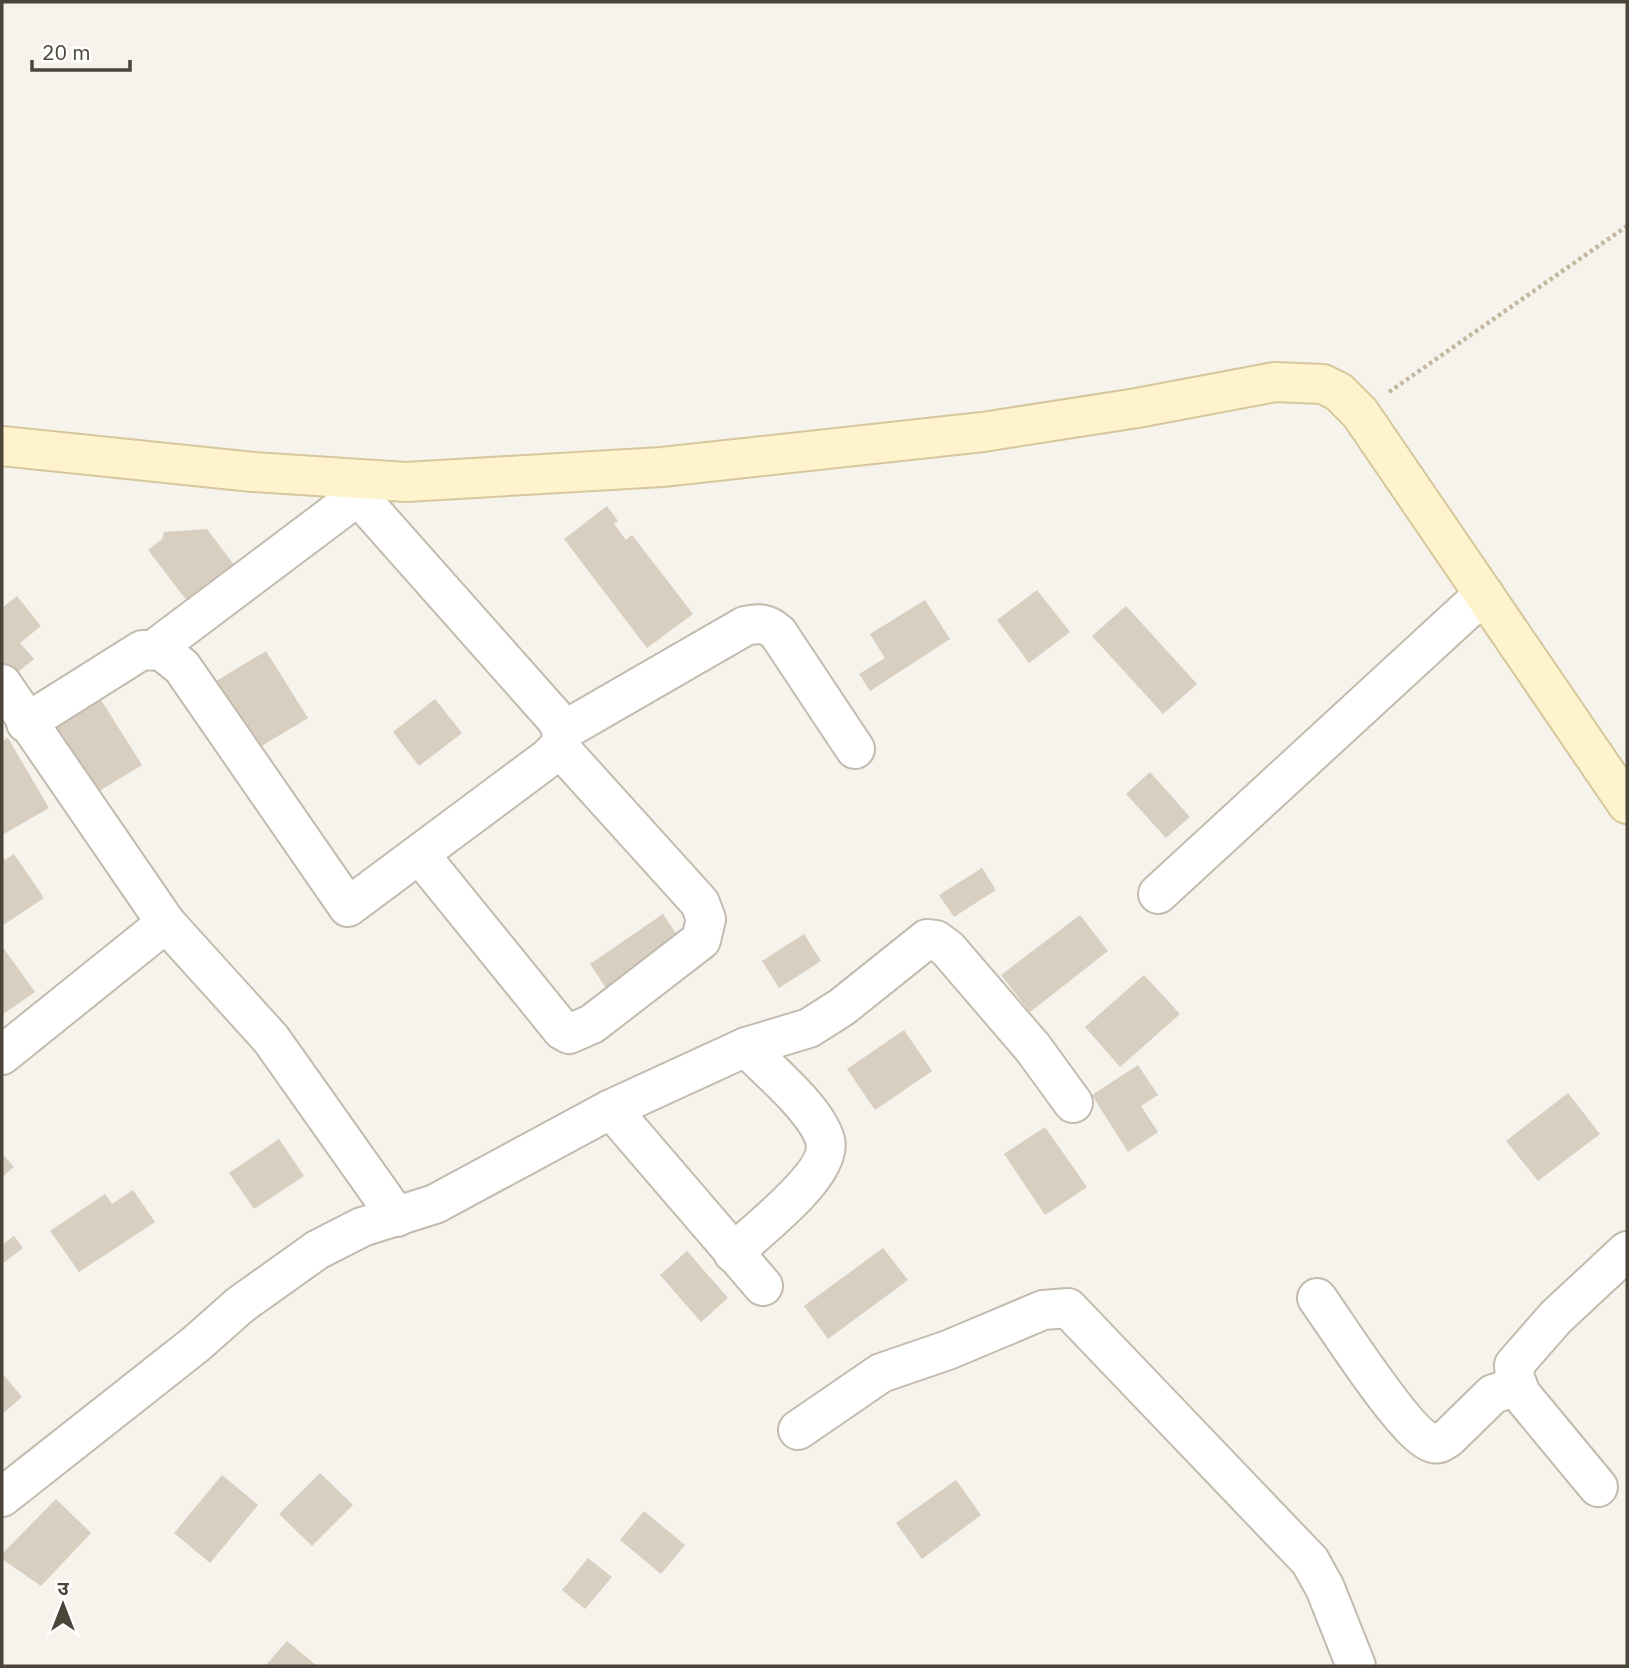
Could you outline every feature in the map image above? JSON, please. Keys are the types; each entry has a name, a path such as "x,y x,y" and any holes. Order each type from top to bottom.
{"street":[{"path":"2,446 351,488 406,482 539,476 829,449 1022,426 1275,382 1323,384 1339,392 1360,413 1627,804"},
{"path":"26,723 142,650 156,649 351,488"},
{"path":"351,488 543,704 561,739 700,903 706,919 706,930 701,940 592,1024 569,1034 562,1030 420,855"},
{"path":"1158,894 1484,594"},
{"path":"156,649 182,667 346,907 350,907 420,855 561,739 745,626 769,625 778,633 855,749"},
{"path":"2,684 26,723 166,923 271,1039 397,1217"},
{"path":"2,1055 166,923"},
{"path":"2,1497 284,1272 336,1239 362,1227 435,1204 611,1109 746,1047 771,1041 821,1021 927,939 936,940 948,949 1033,1048 1073,1103"},
{"path":"733,1253 810,1181 823,1159 826,1143 819,1127 796,1099 746,1047"},
{"path":"611,1109 763,1286"},
{"path":"1598,1487 1531,1407 1518,1385 1514,1366 1523,1352 1587,1286 1627,1251"},
{"path":"1317,1298 1400,1414 1421,1437 1433,1443 1441,1443 1448,1438 1493,1394 1518,1385"},
{"path":"798,1430 881,1373 948,1350 1043,1310 1068,1308 1310,1561 1325,1588 1356,1666"}],"path":[{"path":"1360,413 1627,226"}],"building":[{"path":"607,506 618,521 614,524 626,540 632,535 693,614 647,648 564,539"},
{"path":"207,529 241,574 194,610 148,550 162,539 164,532"},
{"path":"1037,590 1070,632 1029,663 997,620"},
{"path":"17,596 41,626 20,643 34,659 13,676 2,662 2,608"},
{"path":"925,600 950,639 870,691 859,674 885,658 870,634"},
{"path":"1126,606 1197,684 1163,714 1092,636"},
{"path":"266,651 308,718 253,751 211,684"},
{"path":"98,695 142,765 86,799 42,729"},
{"path":"435,699 462,733 419,766 393,732"},
{"path":"8,738 49,808 2,835 2,741"},
{"path":"1150,772 1190,817 1166,838 1126,794"},
{"path":"14,854 44,898 2,926 2,855 5,860"},
{"path":"982,868 996,890 954,917 939,895"},
{"path":"663,914 685,947 612,997 590,964"},
{"path":"1080,915 1108,951 1030,1012 1001,975"},
{"path":"804,934 821,961 779,988 762,961"},
{"path":"2,946 35,992 2,1015"},
{"path":"1144,975 1180,1014 1120,1067 1085,1027"},
{"path":"904,1030 932,1071 875,1110 847,1069"},
{"path":"1138,1065 1158,1095 1141,1106 1158,1132 1128,1152 1092,1095"},
{"path":"1568,1093 1600,1134 1538,1181 1506,1141"},
{"path":"1045,1127 1087,1187 1045,1215 1004,1154"},
{"path":"279,1139 304,1176 254,1209 229,1173"},
{"path":"2,1153 14,1167 2,1177"},
{"path":"133,1190 155,1222 79,1272 50,1231 105,1194 112,1204"},
{"path":"14,1236 23,1248 2,1264 2,1245"},
{"path":"883,1248 908,1280 828,1339 804,1306"},
{"path":"687,1251 728,1298 701,1322 660,1275"},
{"path":"2,1373 22,1397 2,1414"},
{"path":"320,1473 353,1505 312,1546 279,1514"},
{"path":"222,1475 258,1505 210,1563 174,1533"},
{"path":"956,1480 981,1515 922,1559 896,1523"},
{"path":"56,1499 91,1533 41,1586 2,1559 2,1554"},
{"path":"644,1511 685,1545 661,1574 620,1540"},
{"path":"588,1558 612,1577 585,1609 562,1590"},
{"path":"287,1641 317,1666 265,1666"}]}
